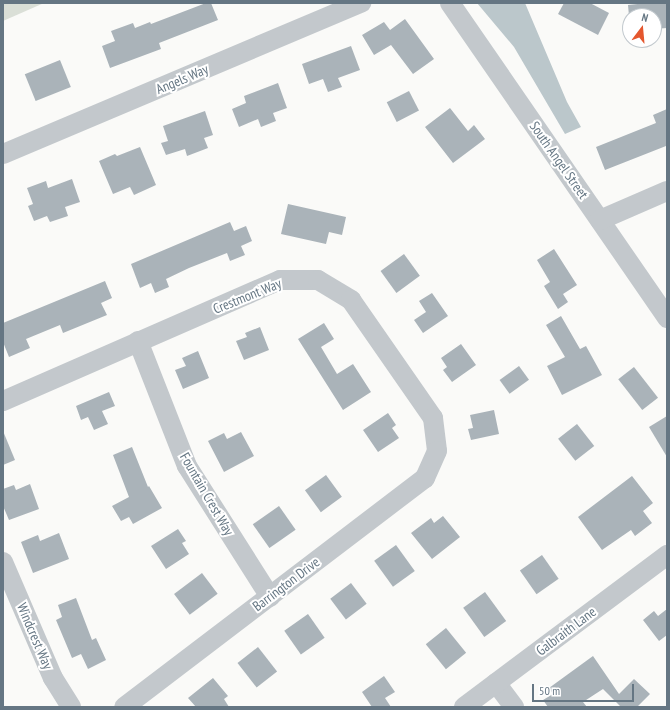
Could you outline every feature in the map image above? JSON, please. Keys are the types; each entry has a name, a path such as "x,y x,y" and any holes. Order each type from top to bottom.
{"street":[{"name":"Angels Way","path":"3,154 361,3"},
{"name":"South Angel Street","path":"450,3 667,318"},
{"path":"600,220 667,191"},
{"name":"Crestmont Way","path":"3,401 280,280 318,280 351,300 433,418 436,451"},
{"name":"Fountain Crest Way","path":"138,342 188,466 270,597"},
{"name":"Barrington Drive","path":"124,707 425,478 436,451"},
{"name":"Galbraith Lane","path":"464,707 667,555"},
{"name":"Windcrest Way","path":"3,562 53,678 71,707"},
{"path":"496,683 514,707"}],"shaded area":[{"path":"3,3 44,3 3,21"},
{"path":"477,3 525,3 567,102 581,127 565,134 514,47"}],"building":[{"path":"206,3 211,3 218,20 159,43 161,49 110,68 102,46 115,41 111,31 133,23 135,28 150,22 151,24"},
{"path":"564,3 590,3 609,13 598,35 558,14"},
{"path":"667,3 667,28 662,28 662,8 628,8 628,5"},
{"path":"405,19 434,59 413,74 391,45 374,55 362,35 384,22 390,30"},
{"path":"351,46 360,70 338,78 342,87 328,92 323,79 309,84 302,64"},
{"path":"60,60 71,87 36,101 25,74"},
{"path":"278,83 287,108 273,113 276,121 261,127 258,119 239,127 232,109 246,103 244,96"},
{"path":"409,91 419,111 397,122 387,102"},
{"path":"450,108 468,131 474,125 485,139 453,163 425,127"},
{"path":"667,109 667,148 666,146 605,170 596,147 656,123 653,115"},
{"path":"205,111 213,135 204,138 208,148 187,156 185,149 166,155 161,143 168,141 163,126"},
{"path":"140,147 156,185 134,195 130,187 113,194 99,161 115,154 117,156"},
{"path":"72,179 80,202 65,207 68,216 50,222 47,216 34,221 28,206 33,204 27,188 46,181 48,188"},
{"path":"288,204 346,217 342,235 329,232 326,244 281,234"},
{"path":"230,222 234,231 246,226 252,241 241,246 245,255 230,261 227,253 189,268 166,279 169,287 155,293 151,283 140,288 131,264"},
{"path":"554,249 577,285 563,294 568,302 558,309 544,286 550,282 537,260"},
{"path":"404,254 420,276 396,293 381,271"},
{"path":"105,281 112,298 101,303 107,315 63,333 60,325 26,339 30,348 9,357 3,342 3,323"},
{"path":"432,293 448,316 423,333 414,320 426,312 419,301"},
{"path":"561,316 580,349 586,346 602,375 562,395 547,366 565,357 546,325"},
{"path":"324,323 334,339 321,347 337,374 353,364 371,392 343,410 298,339"},
{"path":"260,327 269,350 244,360 236,341 247,337 245,333"},
{"path":"461,344 476,365 452,382 443,370 447,367 441,358"},
{"path":"198,351 209,378 183,389 175,370 186,366 182,358"},
{"path":"519,366 529,380 510,394 500,380"},
{"path":"634,367 658,398 642,410 618,379"},
{"path":"109,392 115,406 102,411 108,424 94,430 88,417 81,420 76,406"},
{"path":"494,410 499,434 471,440 468,429 473,428 470,415"},
{"path":"388,413 396,425 392,428 399,438 378,452 363,430"},
{"path":"667,416 667,457 649,427"},
{"path":"577,424 594,446 575,461 558,439"},
{"path":"3,431 15,460 3,465"},
{"path":"241,432 254,456 224,472 208,441 224,433 227,439"},
{"path":"132,447 148,487 149,486 162,508 133,524 129,517 121,521 112,506 129,497 113,455"},
{"path":"326,475 342,497 321,512 305,490"},
{"path":"632,476 653,503 643,511 652,523 635,536 631,530 602,550 578,517"},
{"path":"30,484 39,509 9,520 3,506 3,489 14,485 16,490"},
{"path":"279,506 296,530 269,548 253,524"},
{"path":"443,516 460,537 432,559 411,533 431,518 434,523"},
{"path":"178,529 186,541 182,543 189,554 166,569 151,546"},
{"path":"59,533 69,559 33,573 21,542 38,535 40,541"},
{"path":"396,545 415,571 393,587 374,561"},
{"path":"542,555 559,579 537,594 520,570"},
{"path":"202,573 218,594 190,615 174,594"},
{"path":"351,583 367,604 346,619 330,599"},
{"path":"485,592 506,621 484,637 463,608"},
{"path":"76,598 92,640 96,638 106,660 88,669 81,654 72,658 56,620 62,617 58,605"},
{"path":"667,609 667,635 659,641 643,620 654,611 658,616"},
{"path":"308,614 325,638 301,654 284,631"},
{"path":"446,628 466,653 446,669 426,644"},
{"path":"258,647 277,671 257,687 238,663"},
{"path":"593,656 619,694 634,679 650,694 637,707 621,707 603,689 583,702 587,707 548,707 543,700 553,694 549,688"},
{"path":"384,676 395,692 385,698 391,707 372,707 362,692"},
{"path":"213,678 228,696 224,699 229,707 196,707 188,698"}]}
